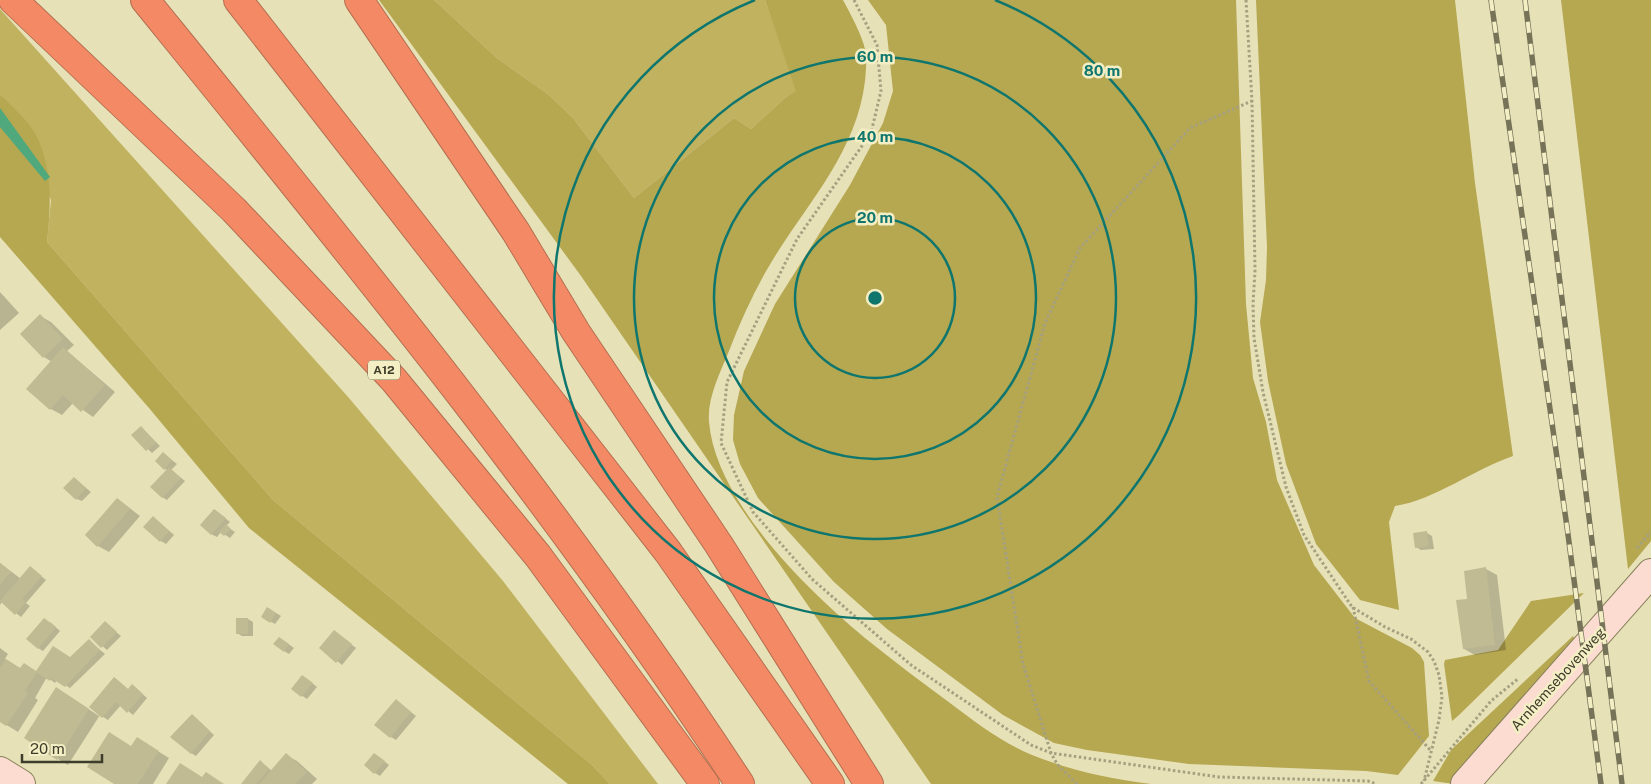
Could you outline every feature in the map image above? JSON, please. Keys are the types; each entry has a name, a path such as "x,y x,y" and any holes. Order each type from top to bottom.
{"highway":[{"name":"A12","path":"13,0 234,210 394,380 538,556 705,784"},
{"path":"145,0 377,285 588,564 695,715 740,784"},
{"path":"238,0 668,552 830,784"},
{"path":"360,0 516,232 576,332 719,545 868,784"}],"main road":[{"name":"Arnhemsebovenweg","path":"1465,784 1651,573"},
{"path":"0,771 21,784"}],"path":[{"path":"854,0 878,45 881,91 870,133 797,239 727,382 721,442 753,512 812,579 911,665 1032,745 1051,753 1219,777 1302,777 1368,781 1376,784"},
{"path":"1246,0 1252,100 1255,271 1253,304 1254,338 1262,392 1286,487 1304,535 1352,607 1369,681 1431,751"},
{"path":"1077,784 1057,764 1051,753 1023,664 997,497 1045,323 1080,248 1190,128 1252,100"},
{"path":"1635,551 1651,532"},
{"path":"1352,607 1385,627 1411,639 1428,652 1434,661 1439,675 1442,696 1439,720 1423,782"}],"shaded area":[{"path":"379,0 434,0 498,59 549,95 573,118 634,198 734,118 751,129 786,97 796,91 765,0 843,0 858,30 866,53 865,81 860,108 851,134 839,158 825,182 779,249 750,302 737,331 715,386 710,404 709,422 715,453 729,484 747,514 770,544 795,572 846,622 910,673 979,725 1021,750 1046,760 1105,777 1151,784 931,784 581,276"},
{"path":"434,0 765,0 797,91 786,97 751,129 734,118 634,198 573,118 549,95 498,59"},
{"path":"868,0 1236,0 1246,304 1253,378 1266,422 1277,480 1314,565 1355,618 1412,648 1420,655 1424,662 1429,736 1398,775 1366,771 1189,764 1087,750 1054,743 1003,715 887,629 834,582 758,498 740,464 733,440 734,415 744,371 775,304 850,185 883,123 893,91 886,25"},
{"path":"1256,0 1455,0 1475,183 1513,456 1484,468 1440,491 1410,503 1395,506 1389,522 1399,610 1360,600 1316,544 1286,464 1268,381 1260,322 1266,280 1267,247"},
{"path":"1561,0 1651,0 1651,541 1628,569"},
{"path":"0,9 349,398 503,581 658,784 610,784 592,765 273,500 47,242 51,200 11,107 0,94"},
{"path":"0,94 29,124 42,148 48,174 50,201 47,242 273,500 592,765 610,784 568,784 249,528 149,408 0,237"},
{"path":"0,108 50,177 45,181 0,127"},
{"path":"1584,593 1452,721 1445,660 1498,650 1531,601"},
{"path":"1573,636 1574,638 1454,784 1433,781 1451,750"}],"building":[{"path":"40,314 63,339 43,358 20,334"},
{"path":"63,347 105,385 81,412 63,395 50,410 26,389"},
{"path":"141,426 156,443 146,451 131,435"},
{"path":"163,452 172,460 164,470 155,461"},
{"path":"169,467 181,478 162,498 150,487"},
{"path":"74,477 86,488 76,500 63,488"},
{"path":"117,498 130,509 97,547 85,535"},
{"path":"214,509 226,518 211,535 200,525"},
{"path":"153,516 169,531 160,542 143,527"},
{"path":"226,524 231,529 224,536 219,532"},
{"path":"1427,531 1429,546 1415,548 1413,533"},
{"path":"0,563 11,572 0,585"},
{"path":"30,566 42,576 22,599 26,602 15,615 0,601"},
{"path":"1486,567 1495,645 1463,649 1456,600 1467,599 1464,571"},
{"path":"267,607 276,613 270,623 261,617"},
{"path":"44,618 56,627 38,649 26,639"},
{"path":"236,618 248,618 248,634 236,634"},
{"path":"105,621 117,632 101,648 90,637"},
{"path":"334,630 352,644 336,663 319,648"},
{"path":"279,637 289,644 284,652 273,644"},
{"path":"89,639 100,650 65,687 51,678 50,681 37,673 25,690 28,693 6,726 0,722 0,668 6,659 20,668 24,663 36,671 53,646 70,657"},
{"path":"302,675 313,683 301,697 291,689"},
{"path":"114,677 128,689 132,684 143,694 127,713 116,702 102,718 89,707"},
{"path":"56,687 89,709 57,760 24,738"},
{"path":"396,699 411,712 390,738 374,725"},
{"path":"192,714 210,731 191,754 170,737"},
{"path":"109,732 131,746 137,737 159,751 138,784 114,784 87,767"},
{"path":"286,753 307,772 295,784 259,784"},
{"path":"374,753 385,761 374,774 364,765"},
{"path":"260,760 269,769 256,784 241,784"},
{"path":"180,763 202,777 206,772 224,784 166,784"}],"railway":[{"path":"1491,0 1567,527 1601,784"},
{"path":"1525,0 1622,784"}]}
